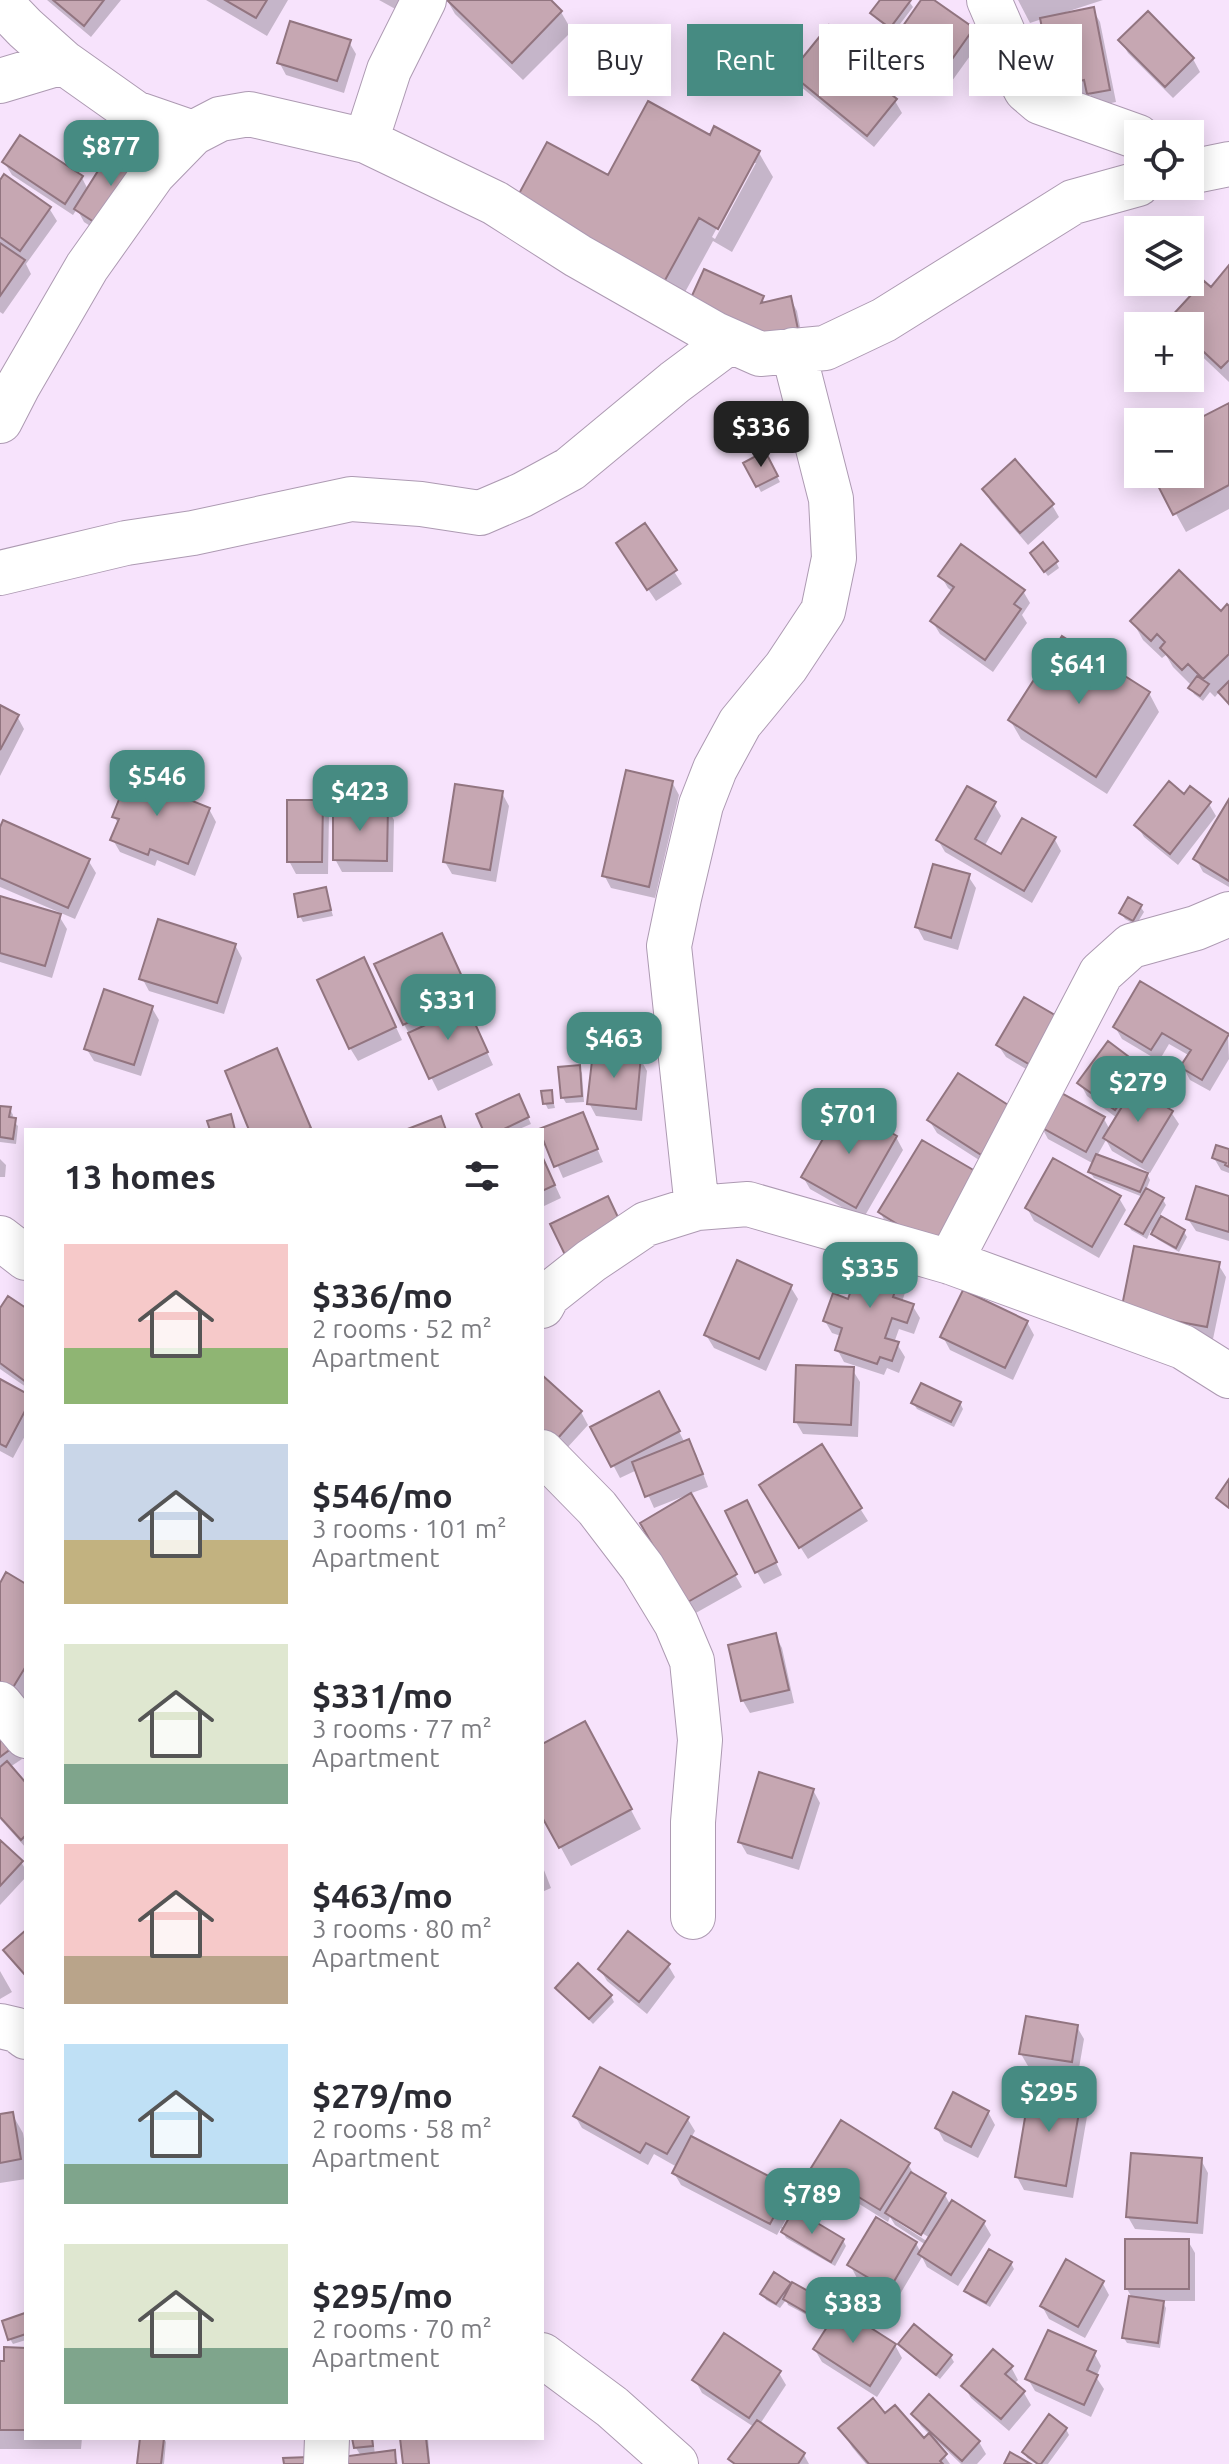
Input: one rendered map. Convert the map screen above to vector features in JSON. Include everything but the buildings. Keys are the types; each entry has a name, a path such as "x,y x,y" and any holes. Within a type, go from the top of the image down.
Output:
{"street":[{"path":"366,141 389,70 424,0"},
{"path":"989,0 1026,90 1040,102 1124,132"},
{"path":"0,2 63,62 135,113 193,133"},
{"path":"0,81 63,62"},
{"path":"0,421 87,267 153,174 193,133 220,119 249,114 366,141 495,203 578,256 730,341 760,354 825,348 884,320 1073,202 1124,188"},
{"path":"0,573 126,543 193,533 351,499 421,504 480,513 570,469 730,341"},
{"path":"697,1208 669,946 679,898 701,805 715,769 740,723 786,667 823,611 834,558 831,499 793,350"},
{"path":"950,1262 1101,973 1131,946 1196,928 1229,914"},
{"path":"544,1302 548,1295 591,1261 646,1224 697,1208 748,1204 950,1262 1183,1347 1229,1376"},
{"path":"0,1238 24,1256"},
{"path":"544,1454 597,1508 642,1567 676,1623 692,1661 700,1740 693,1822 693,1917"},
{"path":"0,1704 24,1734"},
{"path":"0,2026 17,2030 24,2035"},
{"path":"544,2356 612,2407 676,2464"},
{"path":"326,2464 327,2440"}]}
